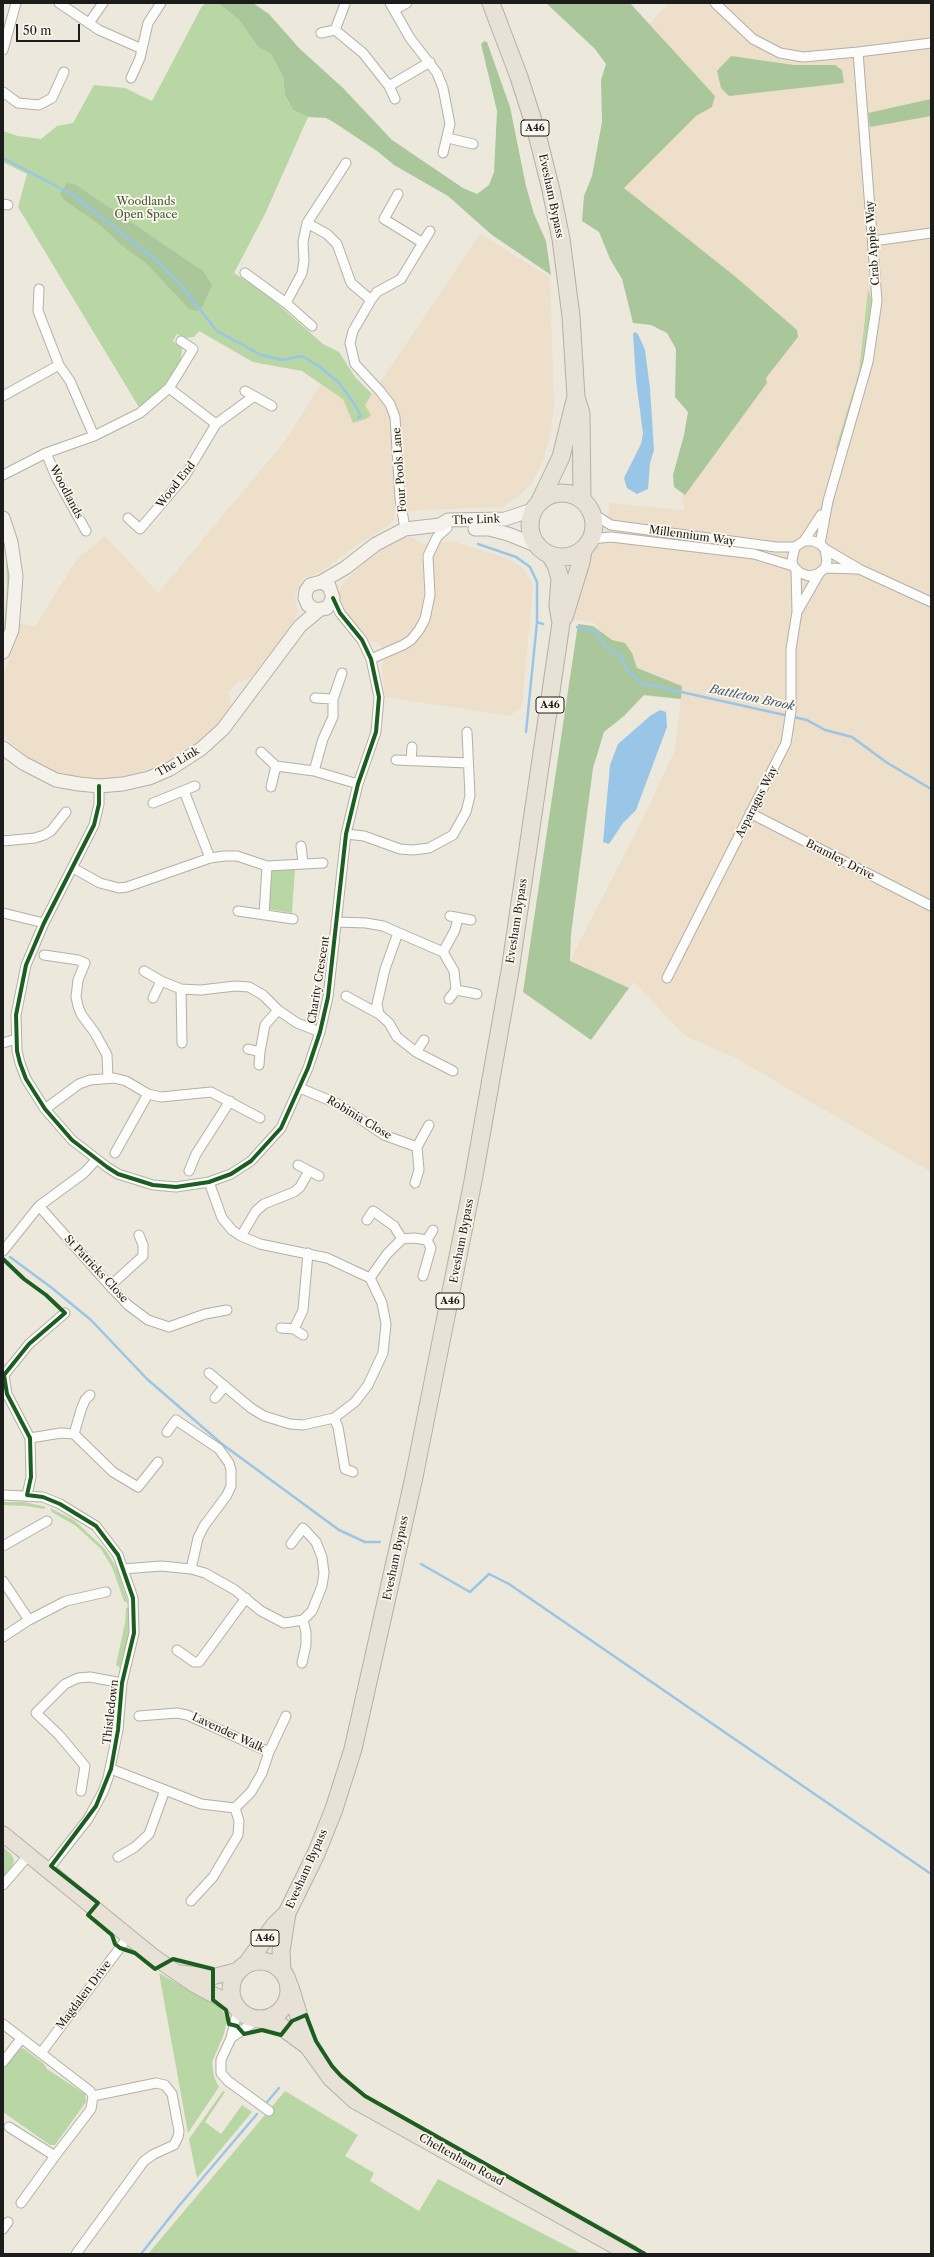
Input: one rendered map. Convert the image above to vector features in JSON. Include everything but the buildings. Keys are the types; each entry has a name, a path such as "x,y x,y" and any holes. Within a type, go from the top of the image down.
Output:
{"highway":[{"name":"Evesham Bypass","path":"491,3 520,77 551,190 562,245 570,309 576,397 581,413 587,506"},
{"name":"Evesham Bypass","path":"538,505 561,457 570,411 576,397"},
{"path":"558,493 567,493 587,506 594,531 587,545 565,557 544,551 533,540 530,525 538,505 558,493"},
{"name":"Evesham Bypass","path":"286,1977 281,1951 287,1914 324,1835 353,1748 414,1477 464,1234 502,1018 561,623 568,609 574,582 587,545"},
{"name":"Evesham Bypass","path":"544,551 556,565 560,578 558,606 561,623"},
{"name":"Evesham Bypass","path":"242,1967 274,1926 287,1914"},
{"path":"265,1961 286,1977 290,1994 281,2011 273,2017 260,2020 244,2015 232,2000 231,1985 242,1967 265,1961"},
{"name":"Cheltenham Road","path":"286,1977 308,2046 331,2078 355,2100 631,2254"},
{"name":"Cheltenham Road","path":"260,2020 278,2024 308,2046"}],"main road":[{"path":"3,1834 28,1856 163,1964 195,1985 237,2008"},
{"path":"178,1973 212,1977 242,1967"}],"street":[{"path":"3,50 7,24 16,3"},
{"path":"60,3 89,23 125,43 142,50"},
{"path":"89,23 103,3"},
{"path":"131,78 142,50 148,23 162,3"},
{"path":"407,3 392,6 410,38 430,62 443,88 449,113 448,138 443,153"},
{"path":"715,3 753,39 780,53 803,57 931,43"},
{"path":"335,30 345,4"},
{"path":"321,33 335,30"},
{"path":"335,30 363,53 389,86 395,99"},
{"name":"Crab Apple Way","path":"823,547 828,501 868,362 877,301 858,52"},
{"path":"389,86 430,62"},
{"path":"3,92 18,103 39,105 52,98 64,72"},
{"path":"448,138 473,144"},
{"path":"286,303 302,273 304,260 303,242 307,223 346,163"},
{"path":"398,194 384,219 423,243"},
{"path":"307,223 327,234 337,244 352,283 371,300"},
{"name":"Four Pools Lane","path":"405,529 400,498 395,417 390,404 355,364 351,356 350,342 353,331 371,300 377,292 401,279 430,230"},
{"path":"873,241 931,233"},
{"path":"245,274 286,303 312,326"},
{"path":"39,289 38,311 59,365 70,381 94,436"},
{"name":"Woodlands","path":"3,475 46,453 94,436 138,415 158,400 169,388 193,349 181,341"},
{"path":"3,396 59,365"},
{"path":"169,388 216,424"},
{"path":"245,391 253,397 272,406"},
{"name":"Wood End","path":"128,518 140,529 185,476 216,424 253,397"},
{"name":"Woodlands","path":"46,453 56,477 86,531"},
{"name":"Crab Apple Way","path":"804,541 815,527 828,501"},
{"name":"The Link","path":"444,526 448,520 505,519 538,505"},
{"name":"Millennium Way","path":"587,506 611,525 779,547 795,547"},
{"path":"3,518 11,542 16,576 12,630 3,652"},
{"path":"371,659 412,640 419,630 425,619 430,595 428,565 430,549 444,526"},
{"name":"The Link","path":"4,750 23,763 56,780 99,786 123,784 149,778 170,769 202,749 224,729 300,626 326,598 345,568 376,544 405,529 444,526 489,529 508,534 544,551"},
{"name":"Millennium Way","path":"587,545 611,537 754,554 794,568 809,576 823,570 858,569"},
{"path":"794,568 792,553 795,547 804,541"},
{"name":"Millennium Way","path":"804,541 813,541 858,569 931,602"},
{"path":"823,547 827,561 823,570"},
{"name":"Asparagus Way","path":"667,978 786,743 791,711 791,649 797,612 794,568"},
{"name":"Asparagus Way","path":"797,612 823,570"},
{"name":"The Link","path":"300,626 307,603 305,594 308,588 314,583 326,598"},
{"path":"307,603 312,609 326,598"},
{"name":"Charity Crescent","path":"99,786 99,804 94,825 44,923 26,965 16,1015 18,1057 26,1079 45,1109 72,1140 96,1160 118,1174 153,1185 176,1187 209,1182 231,1174 251,1161 270,1143 281,1128 300,1088 320,1032 329,990 346,834 358,784 376,732 378,719 378,689 371,659 362,640 340,612 326,598"},
{"path":"314,771 323,739 333,717 333,699 342,673"},
{"path":"315,698 333,699"},
{"path":"346,834 364,836 400,848 413,850 429,848 444,841 459,826 466,812 470,796 467,732"},
{"path":"411,760 412,747"},
{"path":"261,752 276,766 314,771 358,784"},
{"path":"396,760 468,763"},
{"path":"270,787 276,766"},
{"path":"153,803 195,786"},
{"path":"184,791 210,858"},
{"path":"3,841 35,838 44,835 51,831 66,812"},
{"name":"Bramley Drive","path":"750,814 931,906"},
{"path":"301,846 302,863"},
{"path":"73,868 100,883 119,888 127,887 210,858 237,856 267,866 323,863"},
{"path":"264,915 267,866"},
{"path":"238,912 293,919"},
{"path":"3,913 44,923"},
{"path":"443,952 455,930 454,917 471,920"},
{"path":"336,922 366,923 398,932 443,952 454,971 456,990 449,999"},
{"path":"379,1014 377,1004 385,969 398,932"},
{"path":"44,955 78,960 85,963 78,980 76,996 78,1006 81,1014 95,1033 107,1055 108,1078"},
{"path":"144,971 161,981 181,989 200,990 235,986 249,987 264,995 278,1010 297,1023 320,1032"},
{"path":"153,998 161,981"},
{"path":"181,989 182,1043"},
{"path":"456,990 477,994"},
{"path":"346,996 379,1014 389,1023 397,1037 416,1052 453,1071"},
{"path":"259,1065 265,1025 278,1010"},
{"path":"3,1043 16,1039"},
{"path":"416,1052 424,1040"},
{"path":"248,1049 260,1052"},
{"path":"45,1109 79,1084 90,1080 108,1078 126,1081 148,1094 172,1096 194,1092 211,1092 260,1118"},
{"name":"Robinia Close","path":"300,1088 338,1104 384,1135 417,1147"},
{"path":"115,1153 148,1094"},
{"path":"189,1171 196,1154 230,1101"},
{"path":"415,1183 419,1170 417,1147 429,1125"},
{"path":"3,1251 39,1206 84,1173 96,1160"},
{"path":"298,1165 319,1176"},
{"path":"241,1236 256,1211 264,1204 294,1192 300,1187 309,1171"},
{"path":"209,1182 222,1218 232,1230 241,1236 260,1244 327,1258 370,1278 378,1291 385,1315 386,1339 383,1353 363,1394 334,1418 304,1425 281,1422 264,1416 251,1408 209,1373"},
{"name":"St Patricks Close","path":"39,1206 110,1286 145,1317 163,1326 169,1327 205,1314 227,1310"},
{"path":"367,1220 373,1211 394,1226 402,1239"},
{"path":"427,1240 433,1230"},
{"path":"110,1286 142,1256 143,1245 139,1235"},
{"path":"370,1278 387,1254 402,1239 414,1238 427,1240"},
{"path":"423,1276 431,1248 427,1240"},
{"path":"294,1329 303,1310 308,1253"},
{"path":"27,1495 31,1478 30,1438 7,1394 4,1375 30,1344 65,1313"},
{"path":"281,1328 294,1329 303,1335"},
{"path":"215,1398 225,1386"},
{"path":"74,1434 85,1400 90,1396"},
{"path":"334,1418 338,1427 345,1469 353,1472"},
{"path":"167,1432 176,1420 219,1449 229,1463 231,1470 231,1486 227,1495 204,1526 198,1538 191,1569"},
{"path":"30,1438 61,1433 74,1434 113,1472 138,1487 158,1462"},
{"name":"Thistledown","path":"3,1495 43,1497 60,1504 96,1526 118,1555 133,1598 134,1616 130,1655 122,1682 118,1730 111,1769 96,1806 47,1871"},
{"path":"3,1546 47,1521"},
{"path":"124,1569 161,1566 205,1572 246,1598 261,1611 284,1622 303,1620 312,1610 322,1586 324,1573 322,1557 316,1542 304,1528 291,1544"},
{"path":"3,1582 28,1620"},
{"path":"3,1637 28,1620 66,1601 106,1592"},
{"path":"177,1650 194,1662 199,1662 246,1598"},
{"path":"302,1663 306,1645 306,1632 303,1620"},
{"path":"81,1791 86,1766 59,1735 36,1713 65,1684 78,1678 90,1677 122,1682"},
{"name":"Lavender Walk","path":"139,1716 171,1713 187,1714 269,1752"},
{"name":"Lavender Walk","path":"235,1808 251,1792 262,1773 269,1752 286,1716"},
{"path":"111,1769 201,1804 235,1808 240,1821 238,1834 213,1877 191,1901"},
{"path":"118,1857 134,1847 149,1834 165,1790"},
{"path":"3,1885 28,1856"},
{"name":"Magdalen Drive","path":"40,2052 128,1937"},
{"path":"237,2008 231,2038 221,2060 221,2073 228,2081 269,2111"},
{"path":"231,2038 260,2020"},
{"path":"3,2024 90,2091 93,2096 91,2109 21,2203"},
{"path":"3,2062 21,2039"},
{"path":"76,2254 144,2161 154,2154 174,2145 179,2131 172,2094 165,2086 156,2083 93,2096"},
{"path":"9,2127 33,2144 40,2146 55,2156"}],"shaded area":[{"path":"669,3 931,3 931,1172 734,1057 685,1036 634,982 629,988 570,961 644,816 675,750 681,699 643,696 628,686 595,623 571,619 579,580 593,550 601,544 609,512 609,503 684,510 682,495 795,331 778,313 624,188 715,96 649,24"},
{"path":"480,234 550,277 554,408 548,445 541,465 532,483 519,496 502,507 395,511 393,521 389,525 360,543 321,572 303,578 294,596 298,612 289,629 252,676 242,682 239,681 227,693 231,700 230,708 224,718 200,742 175,760 128,776 107,779 66,776 29,759 3,735 3,675 16,640 20,623 35,627 77,559 105,536 158,593 285,441 321,384 343,399 353,423 370,414 365,405"},
{"path":"410,536 422,544 452,541 507,558 523,568 533,585 522,707 510,716 385,697 382,666 385,656 379,643 371,641 337,604 337,594 343,584 363,563 385,547"}],"green space":[{"name":"Woodlands Open Space","path":"206,3 218,3 239,20 258,47 271,54 283,77 285,95 293,110 308,117 265,214 234,273 264,292 323,344 339,352 355,377 372,394 365,405 371,415 366,419 353,423 343,399 302,371 253,362 199,331 194,337 185,338 177,334 173,341 182,348 181,361 165,384 140,409 18,207 27,174 3,162 3,131 18,136 41,139 57,126 73,123 94,85 125,88 152,101 202,6"},
{"path":"218,3 253,3 269,14 299,48 343,88 392,140 463,188 477,194 489,185 494,172 497,111 481,44 484,41 487,42 510,107 526,186 534,214 546,241 551,275 492,235 448,196 394,165 377,151 335,123 326,118 308,117 293,110 285,95 283,77 271,54 258,47 239,20"},
{"path":"546,3 630,3 715,96 712,107 696,116 624,188 737,278 797,330 798,337 766,378 767,383 685,495 674,487 673,475 684,435 688,412 675,397 676,349 667,333 651,325 633,323 622,279 610,259 599,232 582,221 584,196 592,176 602,122 601,80 606,64 595,49"},
{"path":"731,56 794,65 835,65 842,70 844,83 729,96 721,88 717,71"},
{"path":"931,99 931,116 870,127 868,113"},
{"path":"67,183 76,185 203,271 212,285 202,308 197,311 189,309 147,264 119,243 100,225 64,200 60,193"},
{"path":"868,290 872,300 863,364 840,443 835,451 859,372"},
{"path":"6,559 9,559 9,617 3,641 7,588"},
{"path":"578,624 593,626 612,640 625,643 632,653 637,668 682,686 681,699 644,695 624,716 604,732 593,768 571,934 570,961 629,988 591,1040 523,992"},
{"path":"295,869 292,913 268,909 272,871"},
{"path":"3,1502 25,1502 46,1507 44,1509 3,1505"},
{"path":"50,1508 74,1520 105,1549 118,1570 128,1603 124,1601 112,1567 101,1549 76,1526 52,1512"},
{"path":"129,1607 129,1637 120,1668 116,1665 125,1623 126,1608"},
{"path":"114,1697 113,1720 110,1754 112,1698"},
{"path":"3,1847 11,1854 14,1860 12,1867 3,1877"},
{"path":"159,1973 221,2008 227,2020 224,2034 212,2062 214,2077 219,2087 188,2133"},
{"path":"23,2048 43,2063 47,2069 85,2094 86,2102 55,2145 50,2145 3,2112 3,2070 20,2049"},
{"path":"223,2091 225,2092 205,2122 221,2134 242,2105 252,2112 197,2178 189,2139"},
{"path":"285,2091 358,2135 345,2156 374,2173 370,2181 419,2211 438,2179 582,2254 148,2254"}],"water":[{"path":"635,332 638,334 645,350 650,388 654,450 650,463 648,489 637,494 627,488 624,478 641,444 643,434 636,380 633,334"},
{"path":"660,710 666,712 667,727 636,810 623,823 609,844 603,842 610,765 618,744 650,716"}],"waterway":[{"path":"3,158 73,195 156,260 178,282 217,331 261,355 282,360 302,356 320,367 339,383 361,416 358,418"},
{"name":"Battleton Brook","path":"478,544 516,557 530,567 537,582 537,622 543,624"},
{"path":"526,732 537,622"},
{"name":"Battleton Brook","path":"577,627 597,632 605,647 622,657 627,670 641,683 807,720 825,730 852,737 886,762 931,789"},
{"path":"10,1257 52,1288 91,1320 147,1379 222,1444 339,1530 365,1542 380,1542"},
{"path":"421,1564 470,1592 489,1574 509,1584 931,1874"},
{"path":"267,2102 279,2088"},
{"path":"141,2254 178,2207 257,2114"}],"cycle path":[{"path":"99,786 99,804 94,825 44,923 26,965 16,1015 17,1051 20,1063 26,1079 45,1109 72,1140 118,1174 153,1185 176,1187 209,1182 231,1174 251,1161 281,1128 308,1068 320,1032 328,997 346,834 358,784 376,732 379,697 371,659 362,640 340,613 333,598"},
{"path":"3,1259 24,1279 46,1295 65,1313 29,1344 4,1375 7,1394 30,1438 31,1477 27,1495 43,1497 60,1504 96,1526 118,1555 133,1598 134,1633 122,1683 118,1730 111,1769 96,1806 51,1866 98,1903 88,1915 112,1935 115,1944 120,1948 135,1953 155,1969 173,1959 213,1969 213,2000 226,2010 229,2024 237,2026 244,2034 262,2030 281,2035 292,2021 306,2015 316,2041 332,2066 341,2076 365,2096 645,2254"}]}
